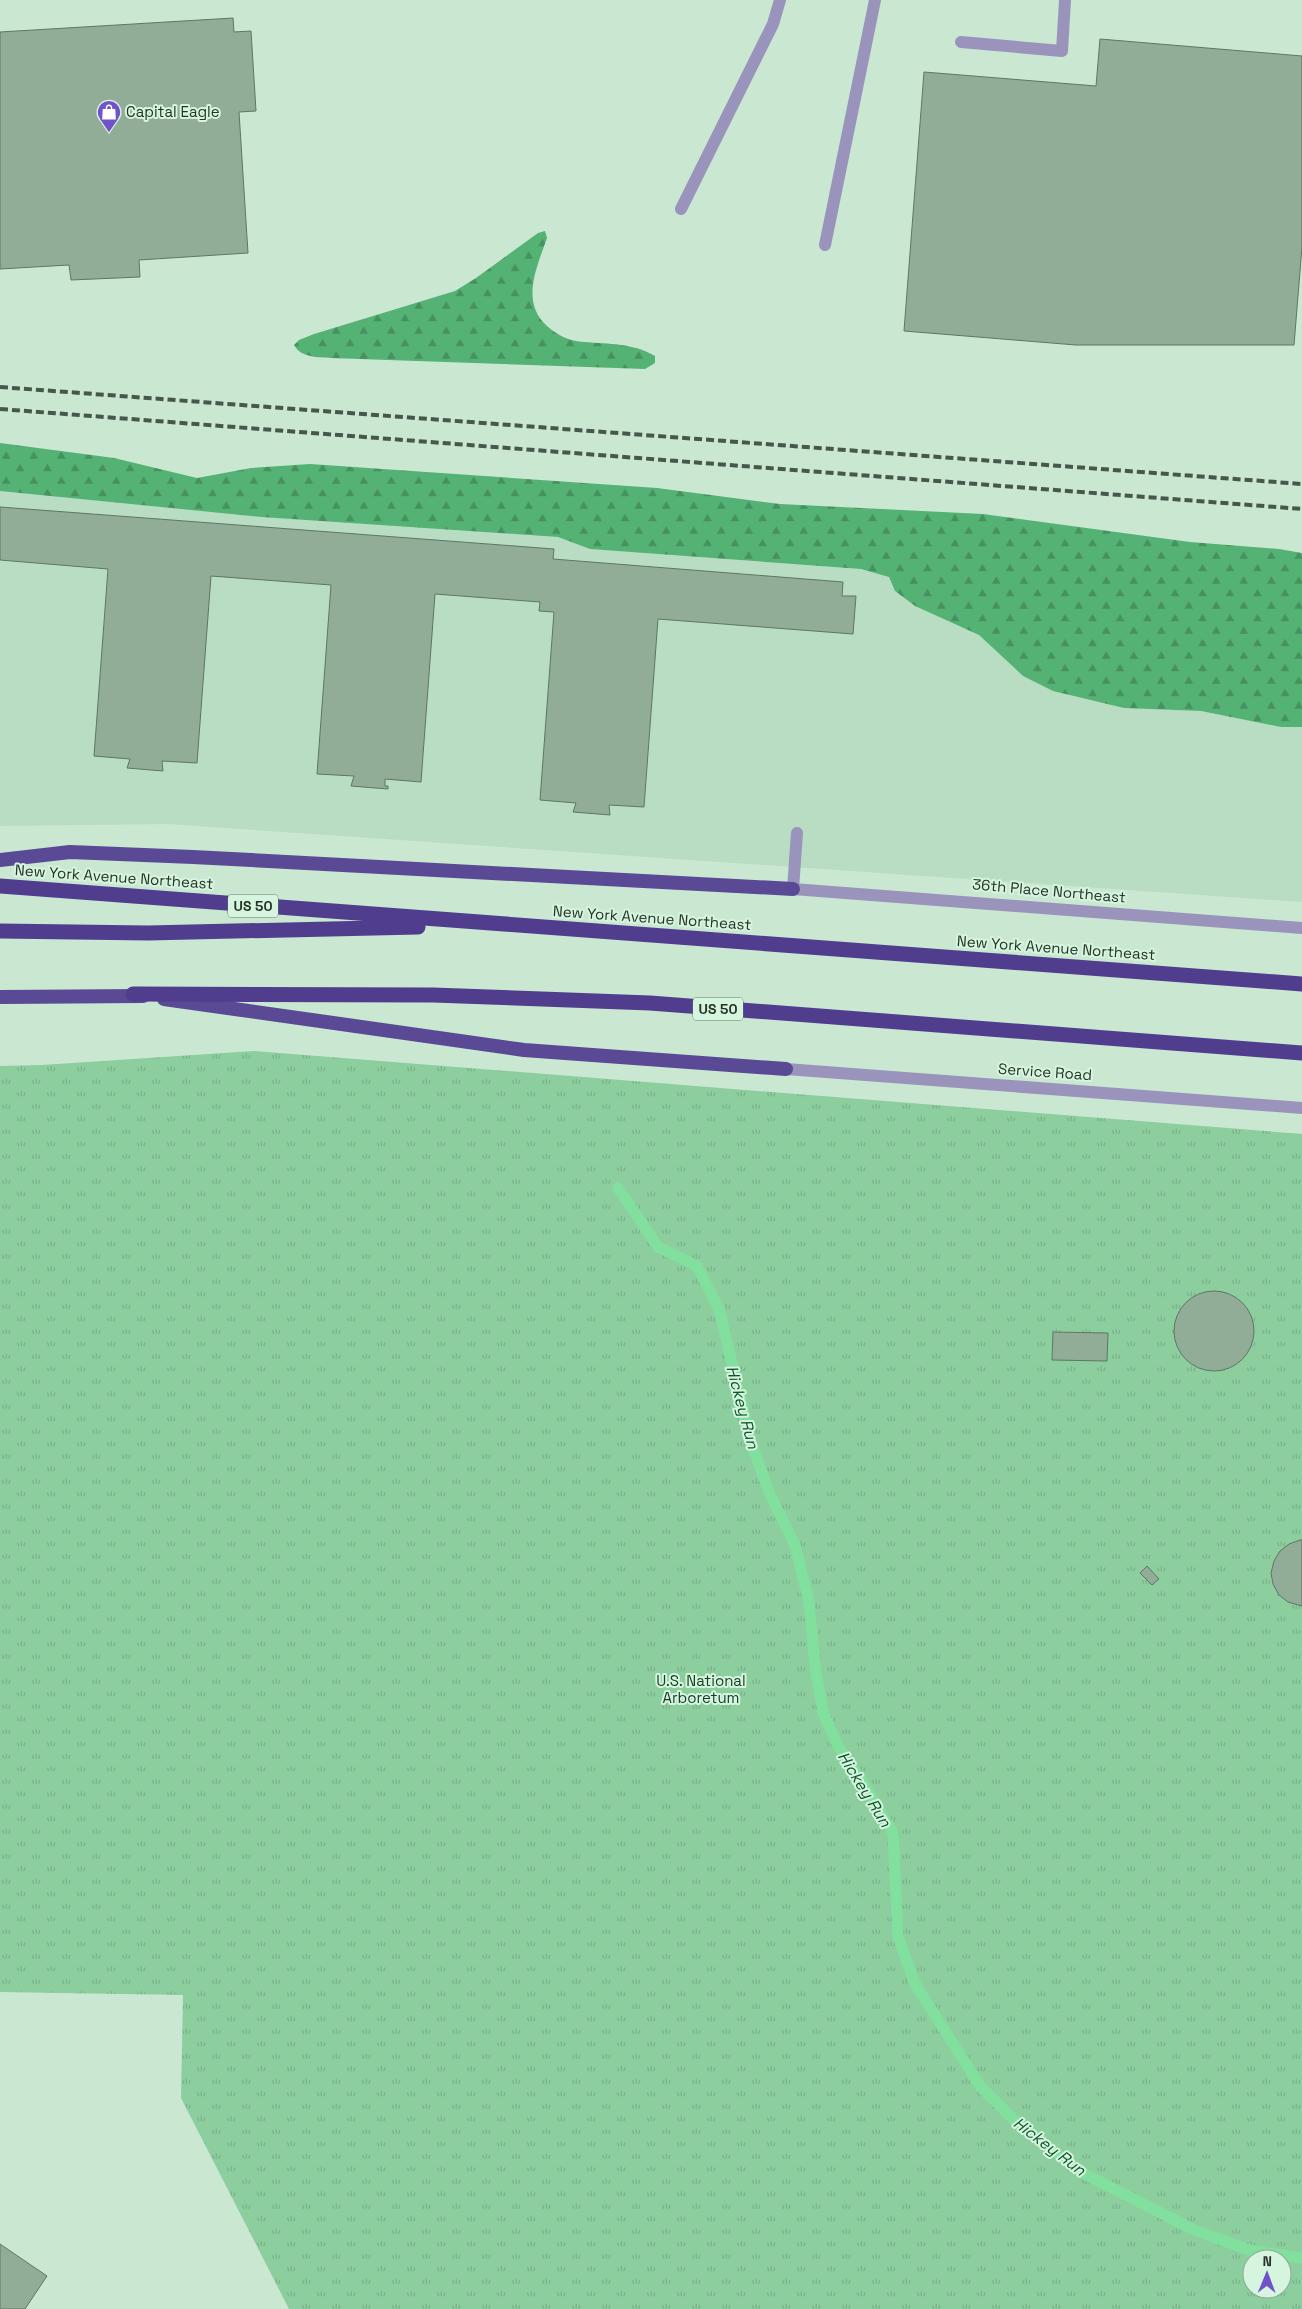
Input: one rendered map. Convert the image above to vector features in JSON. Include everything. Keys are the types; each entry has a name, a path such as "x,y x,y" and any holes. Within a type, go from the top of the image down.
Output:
{"highway":[{"path":"0,860 70,852 193,856 682,881 792,889"},
{"name":"New York Avenue Northeast","path":"0,886 1302,984"},
{"path":"0,931 158,932 507,925"},
{"path":"133,994 524,1050 786,1069"},
{"name":"US 50","path":"0,997 133,994 433,995 650,1004 1302,1052"}],"street":[{"path":"681,209 773,24 780,0"},
{"path":"825,245 875,0"},
{"path":"961,42 1062,51 1065,0"},
{"path":"792,889 798,833"},
{"name":"36th Place Northeast","path":"792,889 1302,928"},
{"name":"Service Road","path":"786,1069 1302,1108"}],"shaded area":[{"path":"0,491 558,537 590,549 861,569 889,577 895,591 915,606 979,635 1023,676 1124,708 1201,711 1281,727 1302,727 1302,902 168,824 0,826"}],"green space":[{"path":"545,231 547,238 535,272 532,295 539,317 555,333 569,339 621,345 638,349 655,356 655,363 645,369 331,358 305,355 294,345 299,340 314,334 455,291 538,233"},
{"path":"0,443 114,458 197,478 251,468 310,464 657,488 780,504 983,514 1190,542 1279,549 1302,553 1302,727 1281,727 1201,711 1124,708 1053,691 1023,676 979,635 915,606 895,591 889,577 861,569 590,549 558,537 262,517 0,491"},
{"name":"U.S. National Arboretum","path":"254,1051 1302,1134 1302,2309 289,2309 181,2098 183,1995 0,1992 0,1066"}],"building":[{"path":"233,18 234,32 251,31 256,111 239,112 248,253 139,260 140,277 71,280 69,265 0,269 0,32"},
{"path":"1100,39 1302,56 1302,247 1294,345 1076,345 904,331 924,72 1096,86"},
{"path":"0,507 554,549 553,559 843,582 842,596 856,596 853,634 658,619 644,807 609,805 610,815 573,812 576,803 540,800 554,612 539,611 540,602 435,594 421,782 385,779 385,786 388,786 388,789 351,786 354,776 317,774 331,585 211,576 197,763 162,761 163,771 127,768 130,759 94,756 108,569 0,560"},
{"path":"1206,1291 1222,1291 1243,1302 1254,1323 1254,1339 1243,1360 1222,1371 1206,1371 1192,1365 1180,1353 1174,1339 1174,1323 1180,1309 1192,1297"},
{"path":"1053,1332 1108,1333 1107,1361 1052,1360"},
{"path":"1302,1540 1302,1606 1288,1602 1279,1595 1273,1584 1271,1573 1274,1561 1280,1551 1289,1544"},
{"path":"1147,1566 1159,1579 1152,1585 1140,1573"},
{"path":"0,2244 47,2276 25,2309 0,2309"}],"waterway":[{"name":"Hickey Run","path":"618,1188 658,1247 697,1266 719,1309 751,1442 769,1492 795,1545 809,1602 815,1666 823,1712 838,1746 869,1792 893,1833 898,1936 914,1982 980,2086 1013,2119 1079,2171 1192,2229 1249,2250 1302,2258"}],"railway":[{"path":"0,387 1302,484"},
{"path":"0,409 1302,509"}],"place":[{"name":"Capital Eagle","path":"109,133"}]}
